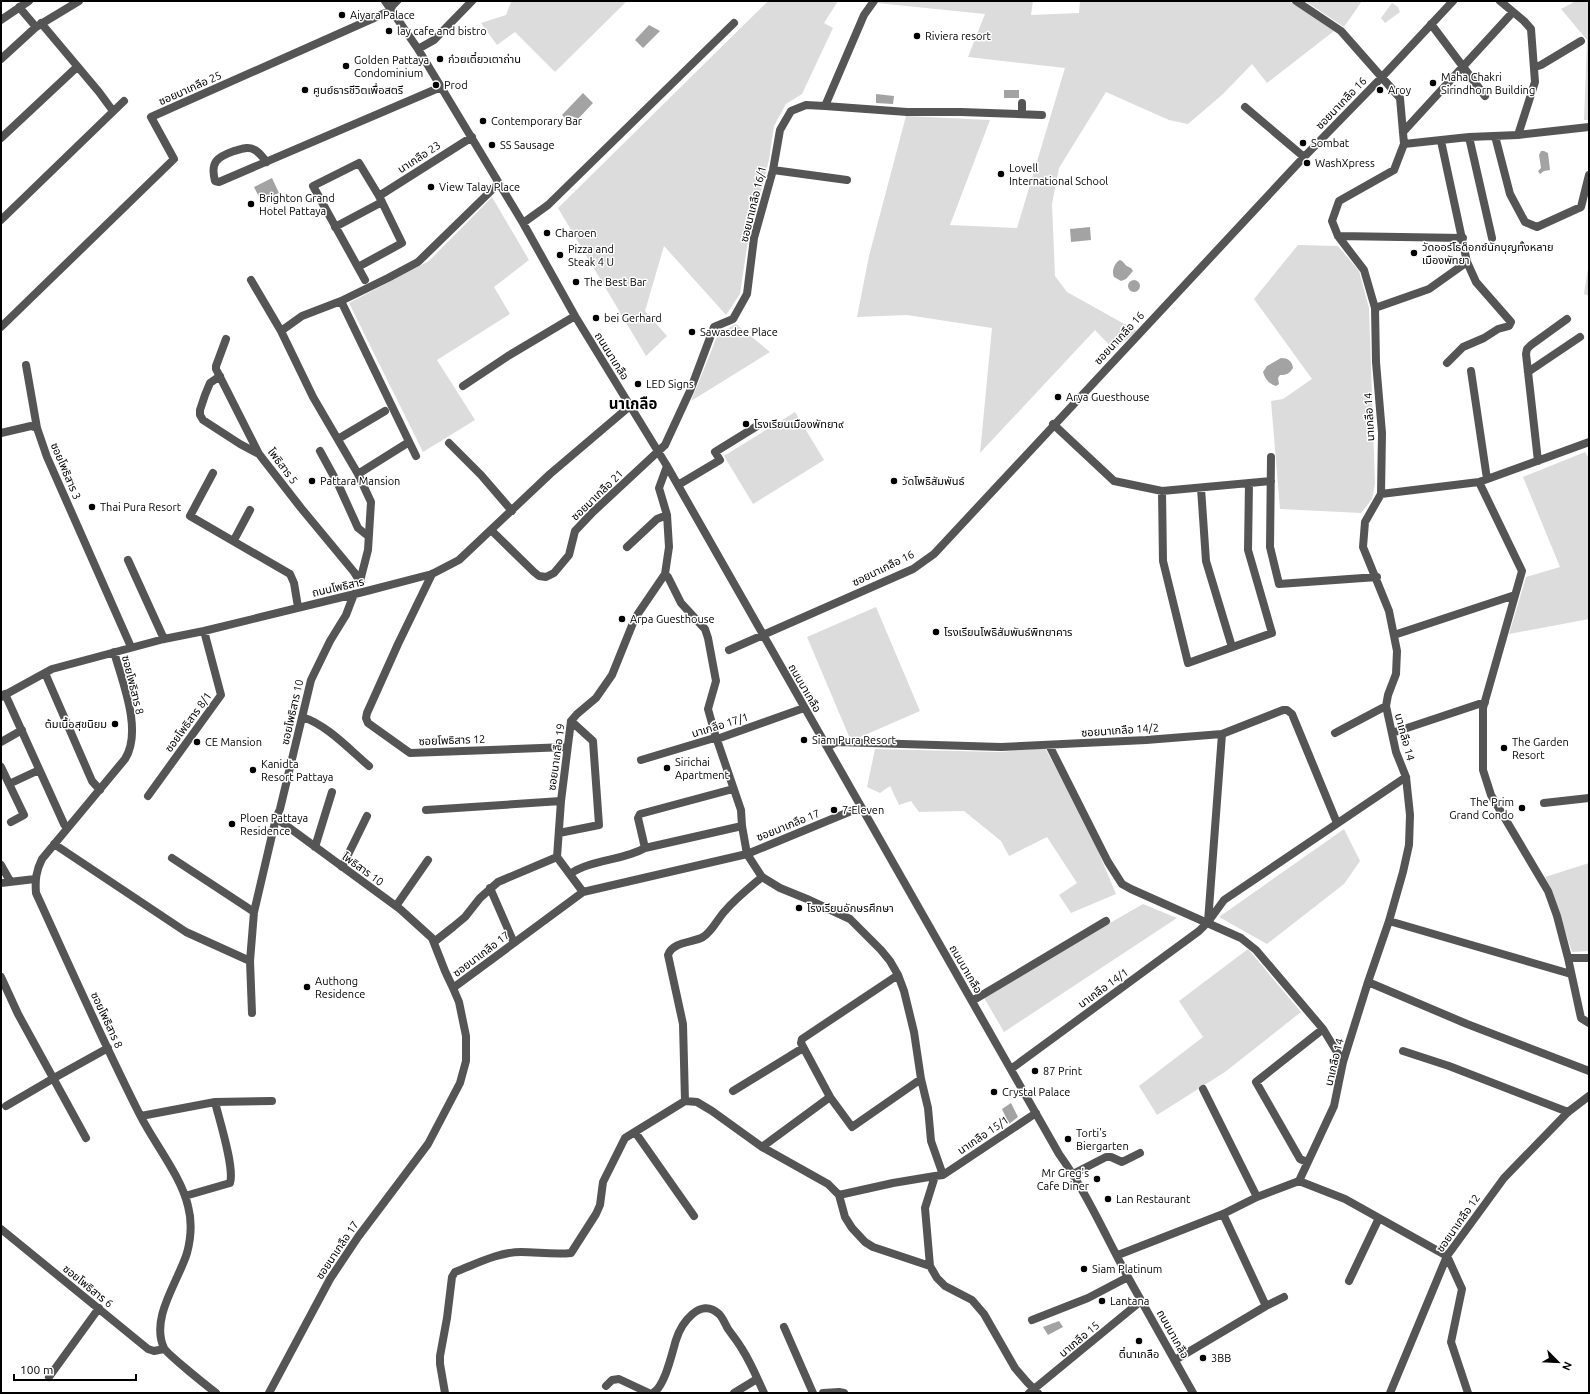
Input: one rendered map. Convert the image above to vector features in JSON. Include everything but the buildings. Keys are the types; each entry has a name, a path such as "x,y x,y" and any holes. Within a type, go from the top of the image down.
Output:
{"street":[{"path":"1,20 29,1"},
{"path":"1,59 39,25 79,1"},
{"name":"ถนนนาเกลือ","path":"385,1 418,49 472,137 498,184 523,223 574,316 667,466 1059,1154 1073,1174 1118,1255 1128,1277 1193,1393"},
{"path":"391,9 397,1"},
{"path":"418,49 434,40 472,1"},
{"path":"825,106 864,15 874,1"},
{"path":"1296,1 1341,31 1382,77"},
{"name":"ซอยนาเกลือ 16","path":"729,650 913,569 934,554 1053,424 1304,157 1382,77 1452,1"},
{"path":"1500,1 1530,25 1531,29 1535,82 1518,135"},
{"path":"19,7 39,25 78,67 113,111"},
{"name":"ซอยนาเกลือ 25","path":"1,327 174,159 151,117 391,9"},
{"path":"1403,132 1513,12"},
{"path":"523,223 548,206 734,23"},
{"path":"1431,24 1485,96"},
{"path":"1535,67 1541,65 1581,41"},
{"path":"1,138 78,67"},
{"name":"นาเกลือ 14","path":"1299,1181 1334,1106 1343,1062 1389,921 1409,845 1410,815 1406,777 1396,752 1386,706 1396,674 1394,635 1389,611 1364,547 1365,522 1381,494 1382,432 1376,362 1375,308 1364,270 1338,236 1332,221 1339,201 1394,170 1404,144 1400,98 1382,77"},
{"path":"267,162 260,153 249,148 223,155 217,159 215,164 213,173 215,181 219,182 267,162 441,87"},
{"path":"1,220 124,101"},
{"path":"1022,103 1022,114"},
{"name":"ซอยนาเกลือ 16/1","path":"658,452 665,445 690,391 714,327 733,319 747,294 754,238 773,170 780,130 791,111 806,105 907,112 1042,115"},
{"path":"1245,107 1304,157"},
{"path":"1404,144 1469,137 1518,135 1589,127"},
{"path":"1494,136 1510,194 1525,222 1537,227 1581,207 1589,174"},
{"name":"นาเกลือ 23","path":"335,228 472,137"},
{"path":"1469,137 1492,238"},
{"path":"1442,141 1467,262 1476,282 1511,324 1463,347 1447,363"},
{"path":"358,267 402,243 359,162 313,186 335,228 358,267 366,280"},
{"path":"773,170 847,180"},
{"path":"281,331 302,316 341,301 418,262 498,184"},
{"path":"1338,236 1463,238"},
{"path":"1375,308 1429,290 1467,262"},
{"path":"251,280 281,331 313,396 358,474 371,502 368,550 360,581"},
{"path":"341,301 416,456"},
{"path":"463,386 508,356 574,316"},
{"path":"1538,460 1526,354 1527,349 1567,319"},
{"path":"1528,372 1580,337"},
{"name":"โพธิสาร 5","path":"226,339 216,366 259,454 281,484 354,572 360,581 364,592"},
{"name":"ซอยโพธิสาร 3","path":"26,365 37,428 47,457 131,647"},
{"path":"1471,371 1483,480 1522,571 1482,708 1483,770 1491,795 1548,891 1557,916 1568,958 1581,1018 1589,1023"},
{"path":"220,376 210,383 200,410 200,415 203,420 240,444 259,454"},
{"name":"ถนนโพธิสาร","path":"3,695 52,669 131,647 204,631 432,574 459,560 550,474 630,406"},
{"path":"338,439 385,411"},
{"path":"1053,424 1114,481 1162,491 1271,481"},
{"path":"1,433 31,426 37,428"},
{"path":"678,485 720,460 715,452 757,426"},
{"path":"358,474 409,442"},
{"path":"1381,494 1483,480 1589,442"},
{"path":"449,443 481,475 512,511"},
{"path":"320,451 338,484 358,528 368,536"},
{"name":"ซอยนาเกลือ 21","path":"491,530 534,572 539,576 546,577 554,573 569,555 575,531 593,512 658,452"},
{"path":"1271,457 1270,547 1279,584 1377,577"},
{"name":"ซอยนาเกลือ 19","path":"557,857 567,747 571,721 596,698 612,675 635,618 665,574 669,547 667,514 659,488 667,466"},
{"path":"213,473 190,516 234,540 290,574 298,607"},
{"path":"1162,491 1163,561 1188,663 1272,633 1248,550 1249,483"},
{"path":"1201,488 1206,561 1232,647"},
{"path":"234,540 250,510"},
{"path":"626,547 657,519 667,514"},
{"path":"128,560 164,639"},
{"name":"ซอยโพธิสาร 12","path":"432,574 373,699 366,718 368,723 410,753 567,747"},
{"path":"665,574 681,603 705,629 708,638 716,681 708,709 740,810 747,854 762,878 780,888 807,899 850,920 881,950 898,974 904,991 914,1032 921,1079 928,1108 931,1141 939,1176 925,1208 930,1266 937,1278 945,1286 972,1300 984,1314 1015,1368 1034,1392"},
{"name":"ซอยโพธิสาร 10","path":"252,1012 250,961 254,912 276,818 280,809 311,680 330,641 346,615 354,594"},
{"path":"1394,635 1515,595"},
{"name":"ซอยโพธิสาร 8/1","path":"148,796 221,695 204,631"},
{"name":"ซอยโพธิสาร 8","path":"114,652 128,704 132,733 131,746 125,759 42,859 37,868 35,879 36,893 141,1116 185,1196 190,1213 190,1239 187,1253 175,1284 167,1299 161,1317 161,1336 164,1349"},
{"path":"45,673 92,781 100,790"},
{"path":"3,695 22,730 39,770 67,828"},
{"path":"1392,733 1484,702"},
{"path":"1335,733 1386,706"},
{"name":"นาเกลือ 17/1","path":"641,760 711,738 717,739 804,708"},
{"name":"ซอยนาเกลือ 14/2","path":"827,747 837,742 1001,747 1222,734 1283,710 1287,710 1290,712 1337,823"},
{"path":"302,716 322,726 370,766"},
{"path":"559,833 600,825 593,741 571,721"},
{"path":"1,742 22,730"},
{"path":"1208,922 1222,734"},
{"path":"1049,745 1108,862 1122,884 1241,938 1256,950 1323,1029 1343,1062"},
{"path":"1,767 24,815 11,822"},
{"path":"9,784 39,770"},
{"name":"นาเกลือ 14/1","path":"1011,1069 1199,931 1208,922 1224,900 1406,777"},
{"path":"645,848 638,818 640,814 733,789"},
{"path":"314,847 332,792"},
{"path":"1544,803 1589,798"},
{"path":"426,810 562,801"},
{"name":"ซอยนาเกลือ 17","path":"269,1393 330,1279 358,1237 428,1144 460,1082 466,1061 466,1036 459,1002 453,988 584,892 747,854 861,807"},
{"path":"342,867 367,816"},
{"name":"โพธิสาร 10","path":"276,818 396,906 429,934 434,942 453,988"},
{"path":"570,874 598,863 638,852 645,848 742,826"},
{"path":"54,844 186,932 250,961"},
{"path":"434,942 465,916 490,888 498,882 557,857 584,892"},
{"path":"172,858 254,912"},
{"path":"396,906 428,860"},
{"path":"1,865 10,881"},
{"path":"685,1101 684,1024 668,955 675,947 705,936 725,910 762,878"},
{"path":"1,883 35,879"},
{"path":"490,888 514,943"},
{"path":"972,1001 1106,921"},
{"path":"1389,921 1571,974"},
{"path":"1568,958 1589,958"},
{"path":"898,974 802,1039 801,1043 830,1097 852,1127 921,1079"},
{"path":"1,977 18,1014 86,1138"},
{"path":"1368,982 1468,1024 1589,1071"},
{"path":"1307,1162 1300,1159 1256,1082 1323,1029"},
{"path":"6,1106 108,1048"},
{"path":"733,1091 804,1048"},
{"path":"1403,1051 1449,1066 1568,1112"},
{"path":"1203,1089 1257,1197"},
{"name":"ซอยนาเกลือ 12","path":"1390,1393 1447,1256 1504,1178 1568,1112 1589,1096"},
{"path":"762,1147 830,1097"},
{"path":"141,1116 215,1102 272,1101"},
{"path":"445,1393 440,1356 447,1318 452,1277 455,1272 506,1253 571,1253 596,1214 600,1205 603,1182 624,1138 685,1101 697,1102 712,1110 762,1147 828,1184 839,1195 845,1217 852,1228 865,1242 873,1247 930,1266"},
{"path":"185,1196 230,1183 232,1178 227,1150 215,1102"},
{"name":"นาเกลือ 15/1","path":"939,1176 1036,1113"},
{"path":"635,1132 694,1216"},
{"path":"1073,1174 1106,1157 1111,1157 1122,1162 1140,1153"},
{"path":"839,1195 893,1183 939,1176"},
{"path":"1118,1255 1223,1214 1257,1197 1299,1181 1345,1199 1447,1256 1462,1289 1451,1342 1468,1393"},
{"path":"1223,1214 1266,1306"},
{"path":"1348,1281 1378,1218"},
{"name":"ซอยโพธิสาร 6","path":"1,1229 148,1349 154,1351 164,1349"},
{"path":"1032,1320 1088,1298 1128,1277"},
{"path":"1175,1360 1266,1306 1284,1297"},
{"name":"นาเกลือ 15","path":"1034,1392 1141,1300"},
{"path":"49,1377 99,1308"},
{"path":"654,1393 657,1391 666,1371 676,1339 683,1324 693,1313 701,1308 710,1308 722,1317 727,1328 741,1347 764,1393"},
{"path":"784,1327 813,1393"},
{"path":"164,1349 216,1393"},
{"path":"606,1386 612,1380 619,1379 650,1393"},
{"path":"734,1393 757,1379"},
{"path":"823,1393 844,1393"}],"shaded area":[{"path":"509,1 627,1 555,72 515,32 497,45 481,23 506,15 511,2"},
{"path":"768,1 838,1 824,23 833,28 802,94 786,104 774,126 769,160 748,240 740,294 726,315 664,246 645,311 667,336 646,356 558,208"},
{"path":"880,1 1033,1 1031,15 1079,13 1080,1 1289,1 1334,31 1267,83 1252,64 1223,94 1188,124 1169,120 1106,92 1059,168 1052,204 1055,276 1067,292 1137,331 1114,350 1095,330 980,453 992,328 907,315 857,317 869,256 906,116 990,120 950,225 1017,228 1065,68 968,57 985,14 877,3"},
{"path":"1305,1 1362,1 1344,27"},
{"path":"1576,1 1589,1 1589,120 1584,120 1587,40 1561,9"},
{"path":"1392,3 1398,7 1400,12 1385,23 1381,18"},
{"path":"649,25 660,31 643,48 635,40"},
{"path":"1004,90 1019,90 1019,98 1004,98"},
{"path":"583,93 593,103 577,120 572,116 568,121 562,115"},
{"path":"876,94 894,96 893,104 876,103"},
{"path":"1541,151 1548,153 1550,170 1544,171 1540,174 1538,171 1541,168 1539,155"},
{"path":"272,178 279,193 261,201 254,187"},
{"path":"492,197 529,260 494,287 510,314 437,360 475,420 423,452 349,303 429,261"},
{"path":"1090,227 1091,240 1071,242 1070,229"},
{"path":"1298,245 1338,246 1359,271 1369,308 1375,484 1372,499 1361,513 1280,509 1271,401 1283,399 1312,379 1254,299"},
{"path":"1120,260 1133,271 1126,279 1121,281 1113,275 1115,265"},
{"path":"1589,262 1589,296 1584,294"},
{"path":"1132,280 1136,280 1140,286 1136,292 1132,292 1128,288 1128,284"},
{"path":"736,324 770,352 691,401 718,334"},
{"path":"1281,358 1289,360 1292,363 1293,368 1288,374 1280,375 1278,378 1279,384 1276,386 1268,381 1263,372 1267,366"},
{"path":"795,412 824,460 753,504 724,456"},
{"path":"1585,452 1589,458 1589,619 1509,634 1526,577 1560,567 1523,477"},
{"path":"876,607 920,711 851,741 807,637"},
{"path":"1045,748 1088,827 1116,894 1071,913 1059,895 1077,883 1047,837 1009,856 1001,841 964,811 919,812 911,801 899,805 890,786 880,793 867,787 875,749 1000,752"},
{"path":"1344,829 1360,861 1344,884 1267,944 1219,917"},
{"path":"1589,863 1589,951 1572,952 1551,888 1545,877"},
{"path":"1143,904 1177,918 1004,1032 983,996"},
{"path":"1248,949 1301,1012 1225,1072 1157,1115 1139,1086 1203,1037 1179,1001"},
{"path":"1011,1103 1018,1117 1009,1124 1002,1109"},
{"path":"1059,1321 1063,1327 1048,1335 1043,1327"}],"place":[{"name":"Aiyara Palace","path":"342,15"},
{"name":"lay cafe and bistro","path":"389,31"},
{"name":"Riviera resort","path":"917,36"},
{"name":"ก๋วยเตี๋ยวเตาถ่าน","path":"440,59"},
{"name":"Golden Pattaya Condominium","path":"346,66"},
{"name":"Maha Chakri Sirindhorn Building","path":"1433,83"},
{"name":"Prod","path":"436,85"},
{"name":"ศูนย์ธารชีวิตเพื่อสตรี","path":"305,90"},
{"name":"Aroy","path":"1380,90"},
{"name":"Contemporary Bar","path":"483,121"},
{"name":"Sombat","path":"1303,143"},
{"name":"SS Sausage","path":"492,145"},
{"name":"WashXpress","path":"1307,163"},
{"name":"Lovell International School","path":"1001,174"},
{"name":"View Talay Place","path":"431,187"},
{"name":"Brighton Grand Hotel Pattaya","path":"251,204"},
{"name":"Charoen","path":"547,233"},
{"name":"วัดออร์โธด็อกซ์นักบุญทั้งหลาย เมืองพัทยา","path":"1414,253"},
{"name":"Pizza and Steak 4 U","path":"560,255"},
{"name":"The Best Bar","path":"576,282"},
{"name":"bei Gerhard","path":"596,318"},
{"name":"Sawasdee Place","path":"692,332"},
{"name":"LED Signs","path":"638,384"},
{"name":"Arya Guesthouse","path":"1058,397"},
{"name":"โรงเรียนเมืองพัทยา๙","path":"746,424"},
{"name":"Pattara Mansion","path":"312,481"},
{"name":"วัดโพธิสัมพันธ์","path":"894,481"},
{"name":"Thai Pura Resort","path":"92,507"},
{"name":"Arpa Guesthouse","path":"622,619"},
{"name":"โรงเรียนโพธิสัมพันธ์พิทยาคาร","path":"936,632"},
{"name":"ต้มเนื้อสุขนิยม","path":"115,724"},
{"name":"Siam Pura Resort","path":"804,740"},
{"name":"CE Mansion","path":"197,742"},
{"name":"The Garden Resort","path":"1504,748"},
{"name":"Sirichai Apartment","path":"667,768"},
{"name":"Kanidta Resort Pattaya","path":"253,770"},
{"name":"The Prim Grand Condo","path":"1522,808"},
{"name":"7-Eleven","path":"834,810"},
{"name":"Ploen Pattaya Residence","path":"232,824"},
{"name":"โรงเรียนอักษรศึกษา","path":"799,908"},
{"name":"Authong Residence","path":"307,987"},
{"name":"87 Print","path":"1035,1071"},
{"name":"Crystal Palace","path":"994,1092"},
{"name":"Torti's Biergarten","path":"1068,1139"},
{"name":"Mr Greg's Cafe Diner","path":"1097,1179"},
{"name":"Lan Restaurant","path":"1108,1199"},
{"name":"Siam Platinum","path":"1084,1269"},
{"name":"Lantana","path":"1102,1301"},
{"name":"ตี๋นาเกลือ","path":"1139,1341"},
{"name":"3BB","path":"1203,1358"}],"district":[{"name":"นาเกลือ","path":"633,404"}]}
